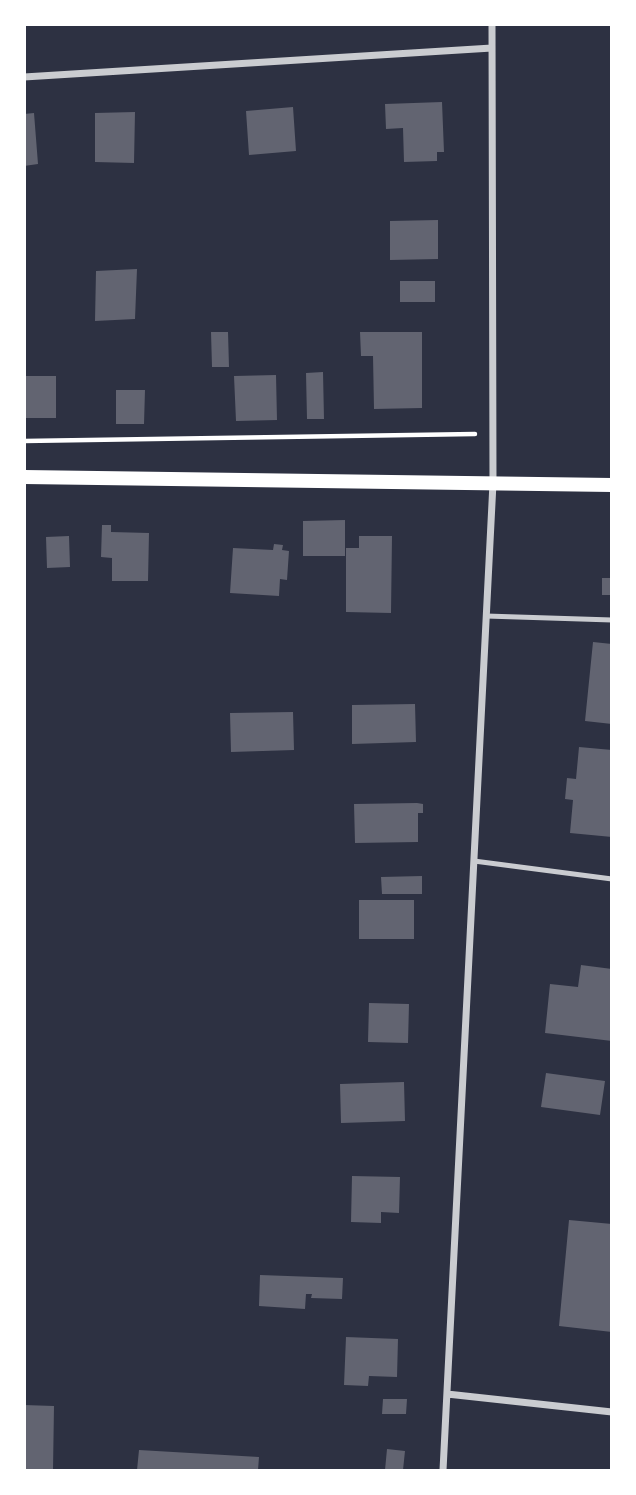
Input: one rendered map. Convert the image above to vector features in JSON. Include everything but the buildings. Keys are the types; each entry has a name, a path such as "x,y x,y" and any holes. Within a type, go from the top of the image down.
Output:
{"main road":[{"path":"24,477 611,485"}],"street":[{"path":"443,1471 493,482 492,24"},
{"path":"24,77 492,48"},
{"path":"447,1394 611,1412"}],"lane":[{"path":"486,616 611,621"},
{"path":"474,861 611,879"}],"path":[{"path":"24,441 493,434"}]}
